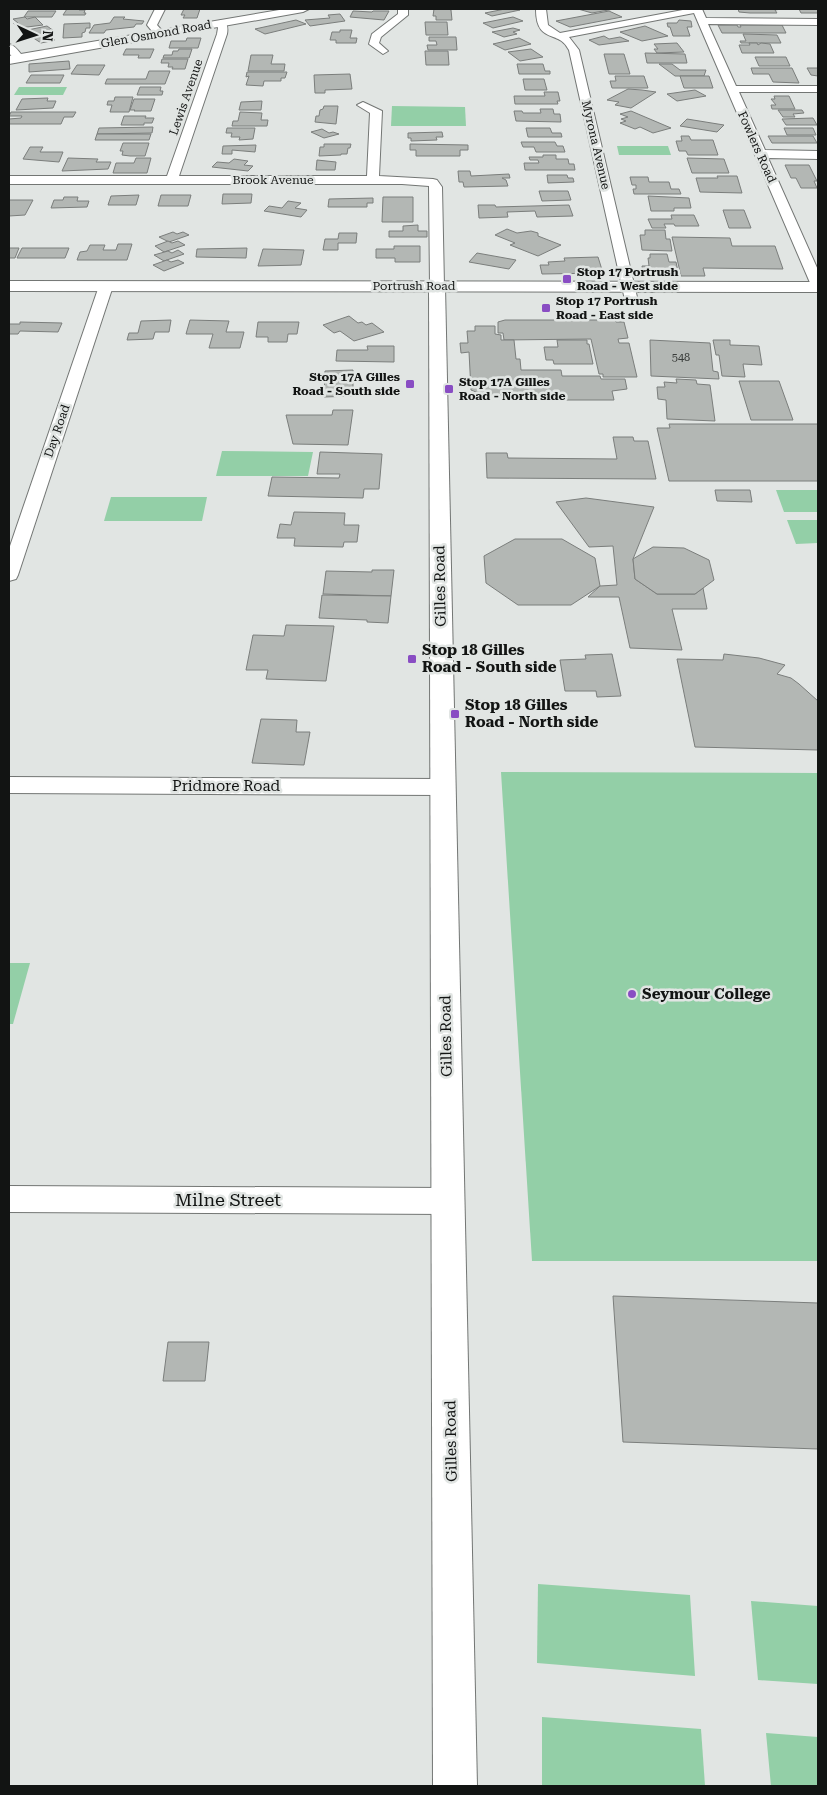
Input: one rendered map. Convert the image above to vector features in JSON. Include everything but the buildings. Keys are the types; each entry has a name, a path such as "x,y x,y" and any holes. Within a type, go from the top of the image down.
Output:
{"main road":[{"name":"Glen Osmond Road","path":"14,59 303,9"},
{"name":"Portrush Road","path":"9,286 104,291 629,292 818,297"},
{"name":"Portrush Road","path":"629,292 818,286"},
{"name":"Portrush Road","path":"9,296 104,291"},
{"name":"Gilles Road","path":"437,292 455,1786"}],"street":[{"path":"160,9 152,26 160,34"},
{"path":"384,51 374,44 373,40 403,15 403,9"},
{"name":"Myrona Avenue","path":"541,9 544,26 549,32 561,36 572,43 629,292"},
{"path":"561,36 699,13 818,22"},
{"name":"Fowlers Road","path":"699,13 818,286"},
{"name":"Lewis Avenue","path":"172,180 222,34 223,28 221,23"},
{"path":"9,47 14,59"},
{"path":"732,89 818,89"},
{"path":"363,105 376,111 373,180"},
{"path":"761,154 818,155"},
{"name":"Brook Avenue","path":"9,180 422,180 433,183 436,187 437,292"},
{"name":"Day Road","path":"9,575 104,291"},
{"name":"Pridmore Road","path":"9,785 443,787"},
{"name":"Milne Street","path":"9,1199 448,1201"}],"green space":[{"path":"19,87 67,87 63,95 14,95"},
{"path":"392,106 465,107 466,126 391,126"},
{"path":"617,146 668,146 671,155 619,155"},
{"path":"222,451 313,452 308,476 216,476"},
{"path":"776,490 818,490 818,512 784,512"},
{"path":"111,497 207,497 202,521 104,521"},
{"path":"787,520 818,520 818,543 796,544"},
{"path":"501,772 818,773 818,1261 532,1261"},
{"path":"9,963 30,963 13,1024 9,1024"},
{"path":"538,1584 690,1595 695,1676 537,1663"},
{"path":"751,1601 818,1606 818,1684 758,1680"},
{"path":"542,1717 701,1729 705,1786 542,1786"},
{"path":"766,1733 818,1737 818,1786 771,1786"}],"place":[{"name":"Stop 17 Portrush Road - West side","path":"567,279"},
{"name":"Stop 17 Portrush Road - East side","path":"546,308"},
{"name":"Stop 17A Gilles Road - South side","path":"410,384"},
{"name":"Stop 17A Gilles Road - North side","path":"449,389"},
{"name":"Stop 18 Gilles Road - South side","path":"412,659"},
{"name":"Stop 18 Gilles Road - North side","path":"455,714"},
{"name":"Seymour College","path":"632,994"}]}
